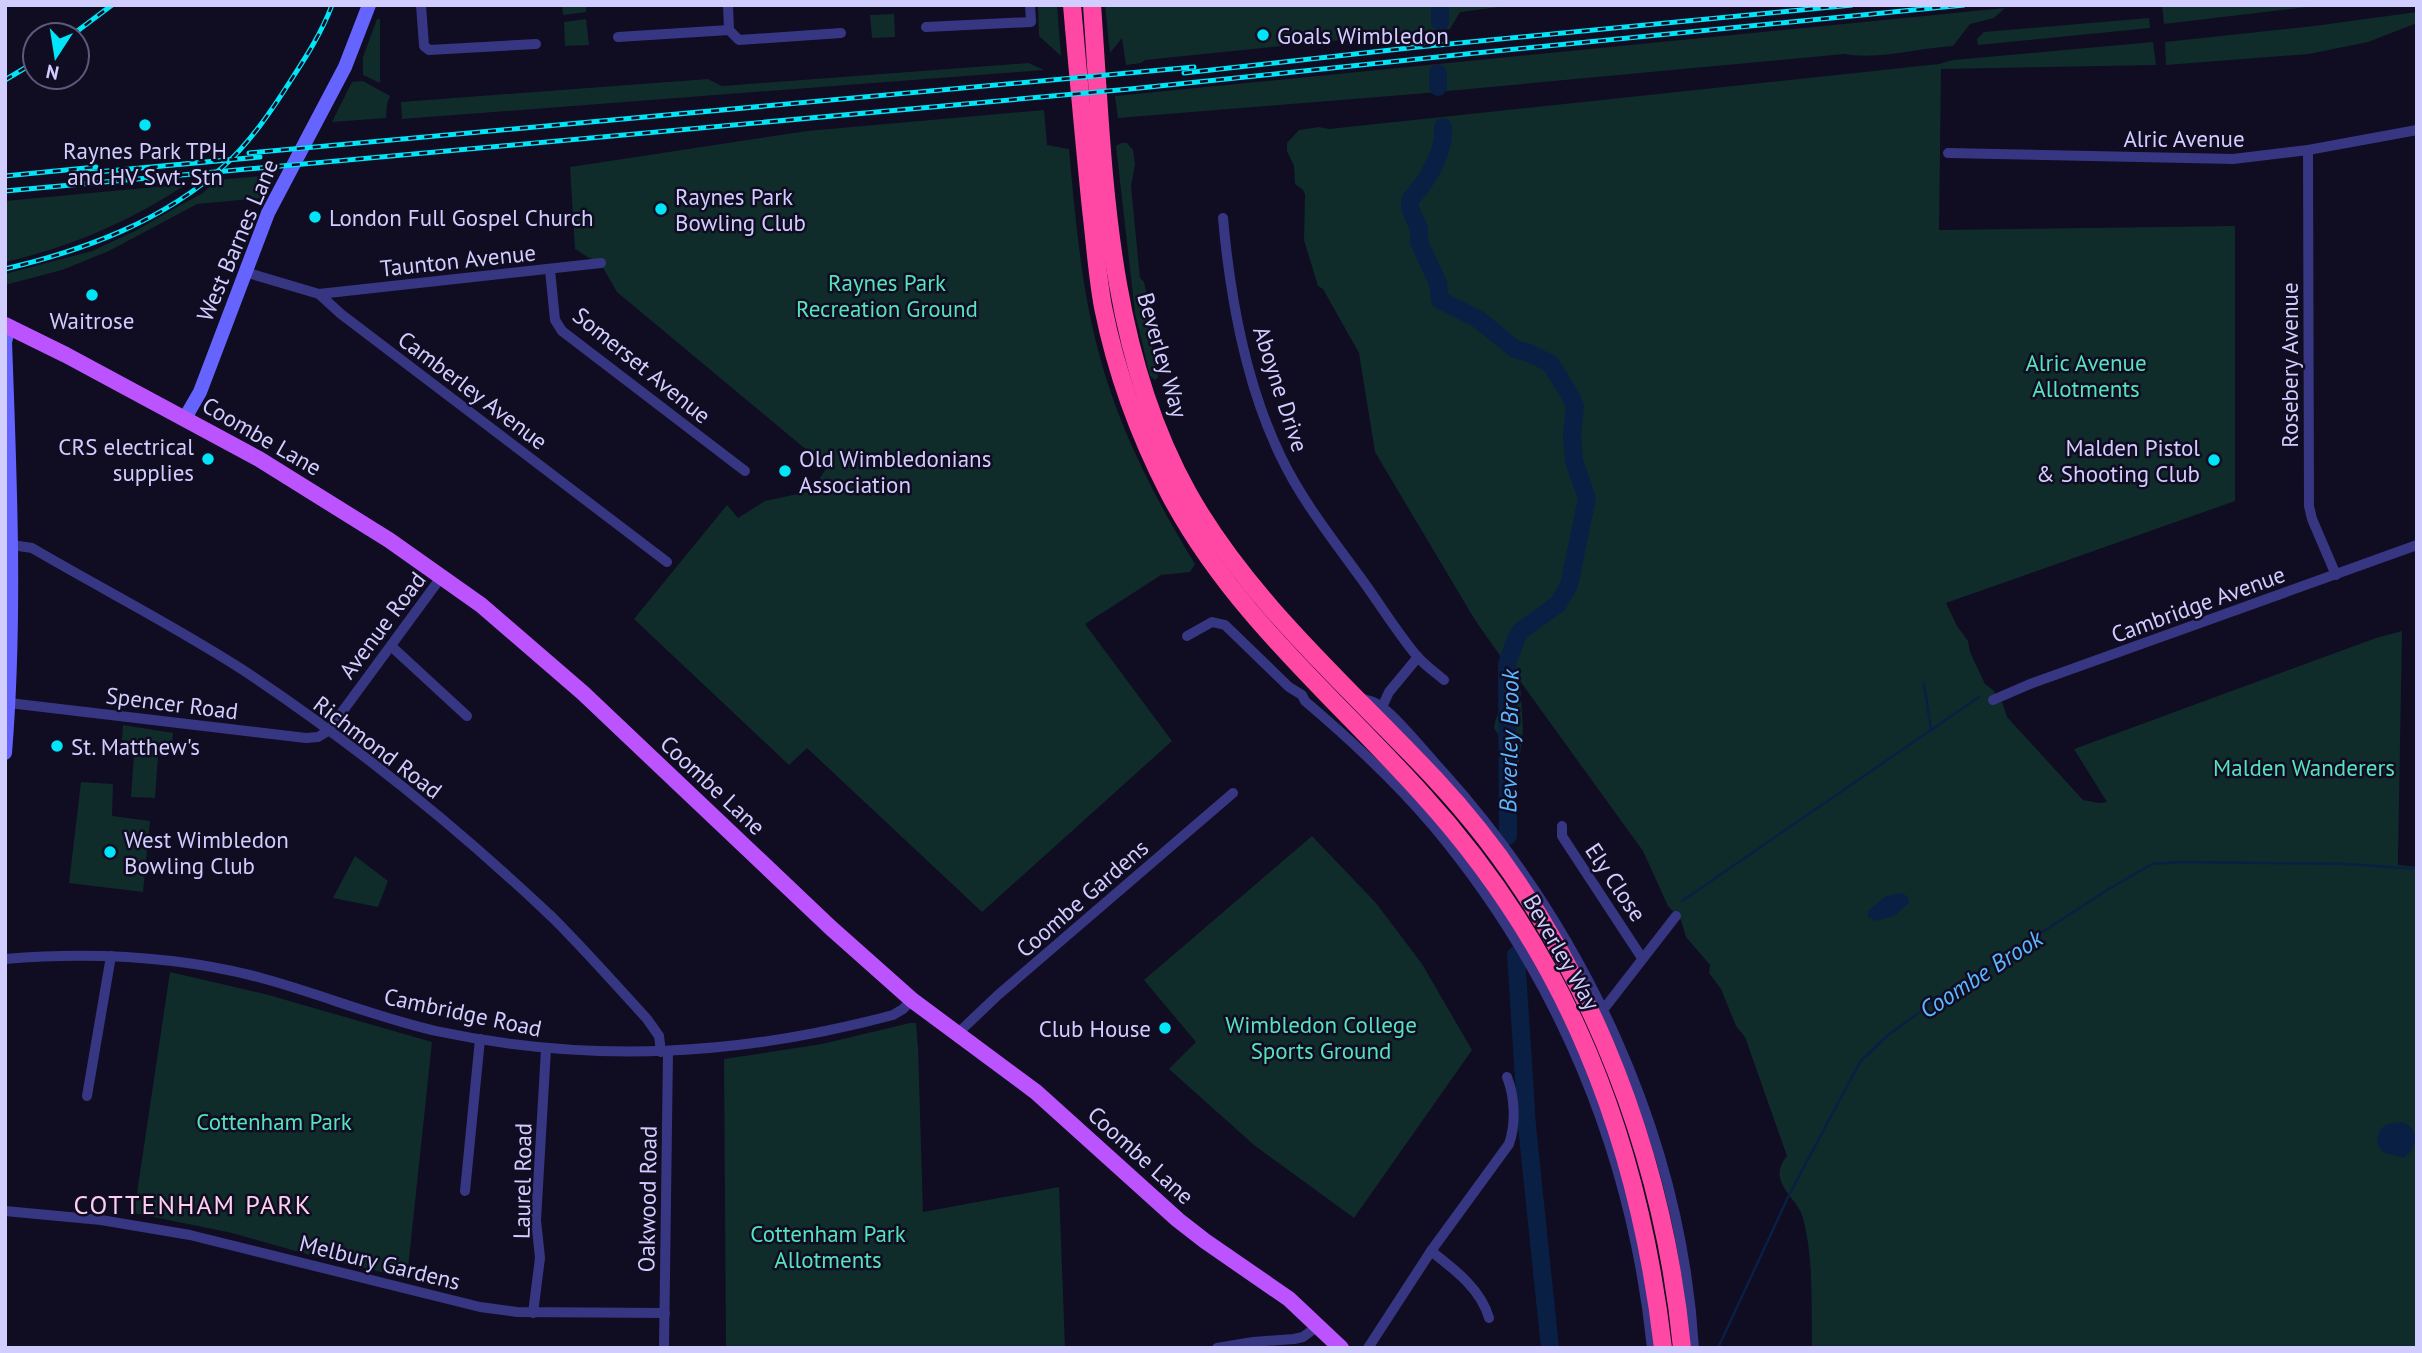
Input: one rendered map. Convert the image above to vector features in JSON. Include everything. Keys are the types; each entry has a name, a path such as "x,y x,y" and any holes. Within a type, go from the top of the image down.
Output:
{"highway":[{"name":"Beverley Way","path":"1072,5 1076,55 1121,300 1149,407 1173,463 1223,549 1254,587 1470,819 1541,920 1575,981 1632,1112 1649,1167 1673,1269 1682,1348"},
{"name":"Beverley Way","path":"1092,5 1096,54 1093,147 1102,303 1111,343 1142,436 1172,498 1231,590 1284,651 1421,792 1454,831 1521,923 1564,998 1596,1071 1630,1169 1653,1272 1663,1348"}],"main road":[{"name":"West Barnes Lane","path":"185,418 200,392 275,198 345,67 369,5"},
{"name":"Coombe Lane","path":"7,326 185,418 337,506 481,605 583,693 912,1000 1037,1092 1150,1195 1205,1241 1289,1299 1341,1348"},
{"path":"5,753 9,703 12,545 5,342 7,326"}],"street":[{"path":"421,5 424,46 429,50 537,44"},
{"path":"728,5 729,30 738,40 841,33"},
{"path":"926,27 1031,22 1030,5"},
{"path":"618,37 729,30"},
{"name":"Alric Avenue","path":"1948,153 2234,159 2308,150 2417,130"},
{"name":"Rosebery Avenue","path":"2308,150 2309,506 2336,575"},
{"name":"Aboyne Drive","path":"1223,218 1227,261 1242,338 1266,421 1280,455 1295,484 1323,526 1418,657 1444,680"},
{"name":"Taunton Avenue","path":"319,294 601,264"},
{"name":"Somerset Avenue","path":"550,270 555,320 562,331 745,471"},
{"name":"Camberley Avenue","path":"245,272 319,294 341,314 667,562"},
{"name":"Cambridge Avenue","path":"1993,700 2030,684 2417,544"},
{"name":"Richmond Road","path":"12,545 32,548 174,628 244,672 328,731 432,811 554,920 647,1019 659,1036 665,1052"},
{"name":"Avenue Road","path":"328,731 442,576"},
{"name":"Beverley Way","path":"1187,636 1212,622 1218,621 1226,625 1289,687 1302,695"},
{"path":"391,646 467,716"},
{"name":"Beverley Way","path":"1284,651 1300,679 1305,701 1382,771 1432,825 1506,924 1543,984 1573,1046 1607,1134 1634,1228 1651,1348"},
{"path":"1382,707 1389,692 1418,657"},
{"name":"Beverley Way","path":"1355,696 1382,707 1464,795 1524,874 1573,951 1603,1010 1650,1128 1679,1234 1694,1348"},
{"name":"Spencer Road","path":"9,703 306,738 318,737 328,731"},
{"name":"Coombe Gardens","path":"957,1034 998,995 1233,793"},
{"name":"Ely Close","path":"1562,826 1562,836 1642,958"},
{"path":"1603,1010 1676,915"},
{"name":"Cambridge Road","path":"5,959 54,955 111,956 178,962 283,984 376,1015 432,1030 546,1049 605,1053 665,1052 757,1044 893,1015 912,1000"},
{"path":"87,1096 111,956"},
{"path":"465,1191 480,1039"},
{"name":"Laurel Road","path":"533,1313 540,1258 536,1220 546,1049"},
{"name":"Oakwood Road","path":"664,1348 665,1052"},
{"path":"1368,1348 1431,1251 1509,1144 1514,1123 1511,1088 1507,1077"},
{"name":"Melbury Gardens","path":"5,1211 127,1224 190,1235 480,1307 533,1313 665,1312"},
{"path":"1431,1251 1482,1298 1489,1318"},
{"path":"1217,1348 1303,1337 1319,1325"}],"green space":[{"path":"562,5 586,5 586,12 563,15"},
{"path":"1038,5 1057,5 1061,56 1039,36"},
{"name":"Goals Wimbledon","path":"1105,5 1515,5 1460,12 1450,29 1145,60 1126,65 1122,38 1110,53"},
{"path":"2162,5 2324,5 2164,24"},
{"path":"2005,8 1994,18 1970,24 1953,46 1885,55 1844,54 1415,94 1118,118 1115,96"},
{"path":"2417,12 2417,23 2368,42 2309,54 2166,65 2165,42"},
{"path":"894,14 895,37 872,38 870,15"},
{"path":"2149,18 2150,28 1978,45 1977,39 1984,32"},
{"path":"377,19 380,19 380,83 363,75 363,57"},
{"path":"586,19 589,45 565,46 564,22"},
{"path":"2153,42 2156,65 1941,69 1939,230 2235,226 2235,501 1946,603 1968,641 1970,652 1985,684 2002,702 2007,717 2083,800 2099,803 2107,802 2074,749 2376,638 2402,631 2398,865 2417,867 2417,1348 1812,1348 1807,1234 1800,1210 1781,1182 1781,1165 1787,1156 1745,1037 1736,1026 1721,989 1709,973 1710,965 1686,937 1681,920 1668,906 1643,851 1520,681 1523,730 1510,837 1505,830 1504,743 1494,728 1502,699 1499,682 1503,665 1501,657 1475,620 1375,452 1359,353 1323,289 1318,286 1304,240 1305,194 1295,184 1294,166 1287,151 1287,143 1299,130 1319,127 1329,129 1939,64 1953,60"},
{"path":"1029,63 1044,70 402,119 401,102 708,79 722,86"},
{"path":"363,81 390,96 386,118 332,122 352,82"},
{"name":"Raynes Park Recreation Ground","path":"1044,110 1047,145 1069,149 1083,276 1106,379 1139,461 1195,564 1190,572 1161,575 1085,624 1172,741 982,912 807,748 789,765 634,619 727,505 738,518 765,501 812,491 827,467 617,292 599,261 575,249 570,167 807,131"},
{"path":"1127,143 1133,150 1135,165 1131,186 1140,278 1144,282 1149,305 1154,313 1150,331 1158,377 1155,380 1150,376 1135,313 1116,146"},
{"path":"274,175 262,198 197,204 109,251 62,270 5,285 5,274 92,251 135,231 203,193 216,180"},
{"path":"187,184 144,210 100,231 54,249 5,262 5,201"},
{"path":"123,725 173,733 172,745 159,744 155,798 131,797 135,742 122,740"},
{"name":"West Wimbledon Bowling Club","path":"81,782 113,784 112,816 150,821 143,892 69,883"},
{"name":"Wimbledon College Sports Ground","path":"1312,836 1376,903 1422,964 1472,1050 1354,1218 1254,1145 1169,1069 1196,1042 1144,980"},
{"path":"355,856 388,881 378,907 333,898"},
{"name":"Cottenham Park","path":"170,972 265,994 432,1042 407,1278 232,1233 134,1213"},
{"name":"Cottenham Park Allotments","path":"916,1023 918,1047 923,1212 1059,1187 1065,1348 726,1348 724,1059 822,1044"}],"water":[{"path":"1902,893 1908,897 1909,903 1894,916 1876,921 1868,917 1868,911 1886,896"},
{"path":"2401,1122 2412,1128 2415,1138 2412,1149 2403,1158 2385,1153 2378,1141 2383,1127"}],"waterway":[{"name":"Beverley Brook","path":"1440,5 1440,22"},
{"name":"Beverley Brook","path":"1438,73 1438,87"},
{"name":"Beverley Brook","path":"1443,127 1441,147 1434,166 1410,200 1410,208 1419,229 1419,242 1438,283 1440,300 1478,319 1515,349 1551,364 1575,406 1572,436 1574,461 1587,498 1569,585 1558,604 1517,636 1507,664 1508,836"},
{"path":"1924,684 1931,729"},
{"path":"1682,901 1979,697"},
{"name":"Coombe Brook","path":"1718,1348 1790,1193 1860,1062 1888,1035 1927,1007 2104,892 2152,864 2347,864 2417,869"},
{"name":"Beverley Brook","path":"1516,955 1527,1126 1550,1348"}],"railway":[{"path":"91,21 112,5"},
{"path":"5,269 94,243 150,218 201,185 235,156 269,114 313,44 332,5"},
{"path":"1184,73 1418,47 1852,5"},
{"path":"5,191 1130,89 1964,5"},
{"path":"249,153 1194,67"},
{"path":"5,80 21,70"},
{"path":"86,173 260,157"},
{"path":"5,176 96,167"}],"place":[{"name":"Goals Wimbledon","path":"1263,35"},
{"name":"Raynes Park TPH and HV Swt. Stn","path":"145,125"},
{"name":"Raynes Park Bowling Club","path":"661,209"},
{"name":"London Full Gospel Church","path":"315,217"},
{"name":"Waitrose","path":"92,295"},
{"name":"CRS electrical supplies","path":"208,459"},
{"name":"Malden Pistol & Shooting Club","path":"2214,460"},
{"name":"Old Wimbledonians Association","path":"785,471"},
{"name":"St. Matthew's","path":"57,746"},
{"name":"West Wimbledon Bowling Club","path":"110,852"},
{"name":"Club House","path":"1165,1028"}],"district":[{"name":"COTTENHAM PARK","path":"193,1204"}],"park label":[{"name":"Alric Avenue Allotments","path":"2086,375"},
{"name":"Malden Wanderers","path":"2304,767"}]}
